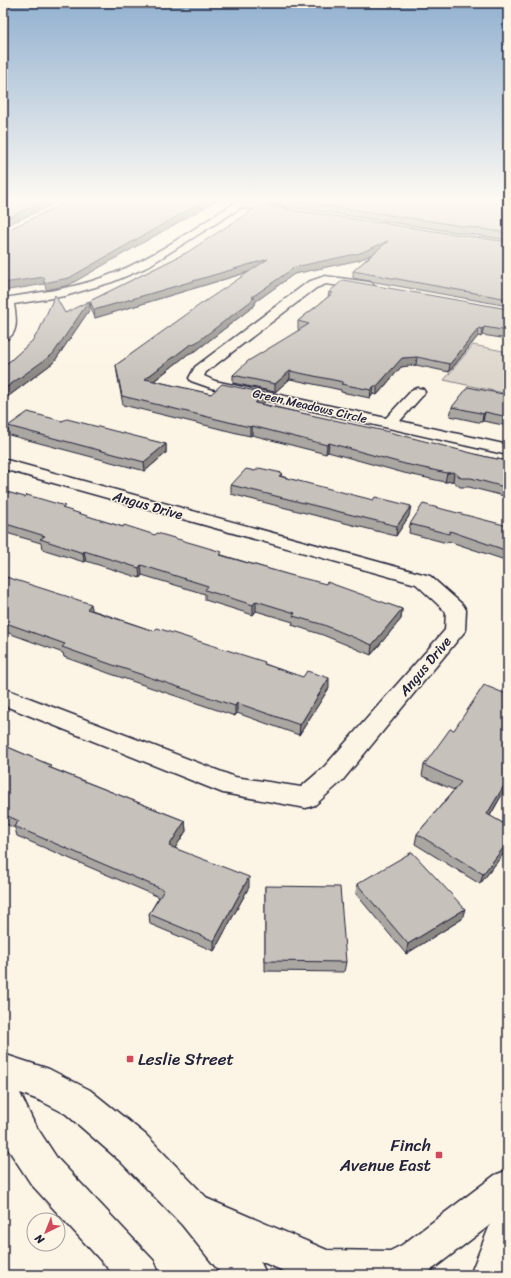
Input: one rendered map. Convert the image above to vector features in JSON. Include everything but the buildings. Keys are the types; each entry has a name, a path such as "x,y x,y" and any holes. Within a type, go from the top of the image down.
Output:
{"main road":[{"path":"3,1071 49,1086 78,1102 133,1148 195,1212 247,1275"},
{"path":"3,1096 21,1136 44,1171 140,1275"},
{"path":"195,1212 326,1270 393,1271 416,1259 508,1188"},
{"path":"490,1275 508,1228"}],"street":[{"path":"3,336 7,332 12,320 5,302 72,290 108,280 141,266 153,259"},
{"name":"Green Meadows Circle","path":"383,289 325,280 312,285 200,370 196,378 210,384 508,450"},
{"path":"389,424 418,392"},
{"name":"Angus Drive","path":"3,464 423,580 456,610 455,631 333,774 306,798 232,786 3,696"}],"shaded area":[{"path":"473,345 508,352 508,394 444,380"}],"place":[{"name":"Leslie Street","path":"130,1059"},
{"name":"Finch Avenue East","path":"439,1155"}]}
